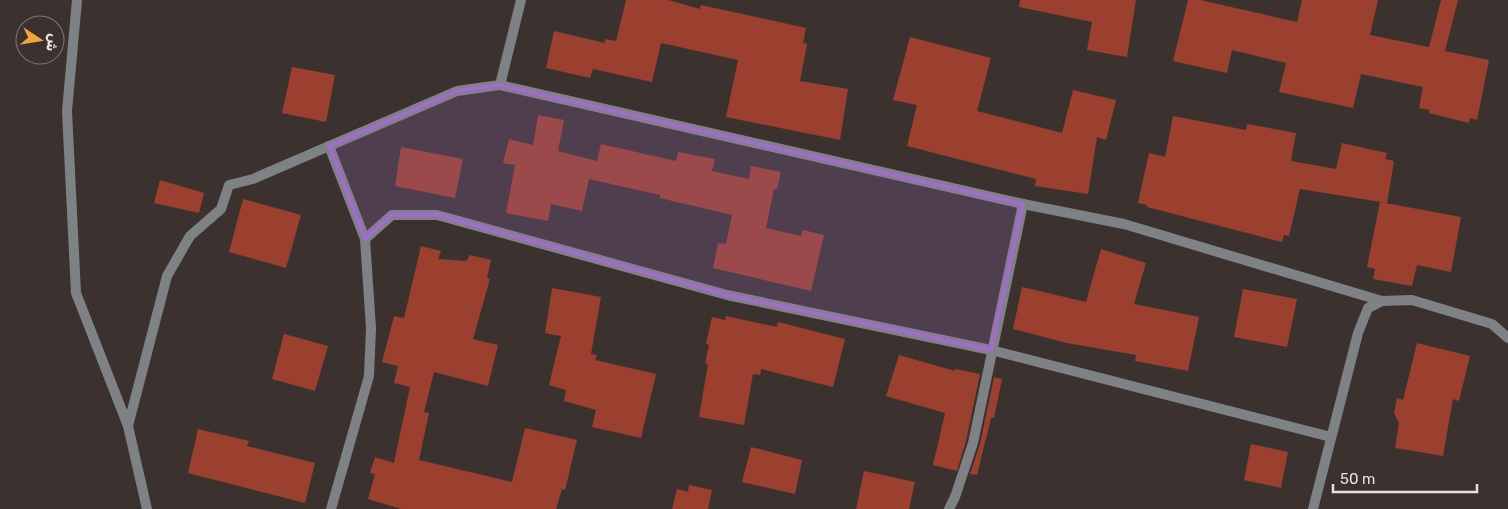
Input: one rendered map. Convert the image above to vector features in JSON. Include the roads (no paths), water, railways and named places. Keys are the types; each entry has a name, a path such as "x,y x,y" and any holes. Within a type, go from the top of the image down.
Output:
{"street":[{"path":"77,0 67,111 76,293 128,426 147,509"},
{"path":"500,86 521,0"},
{"path":"128,426 167,276 190,236 221,209 229,185 252,179 457,91 500,86 1023,204 1124,224 1382,301 1412,300 1492,324 1508,338"},
{"path":"329,146 365,239 371,328 369,376 330,509"},
{"path":"949,509 955,497 973,443 1023,204"},
{"path":"365,239 392,215 437,215 728,295 991,350 1332,437"},
{"path":"1313,509 1358,334 1368,308 1382,301"}]}
